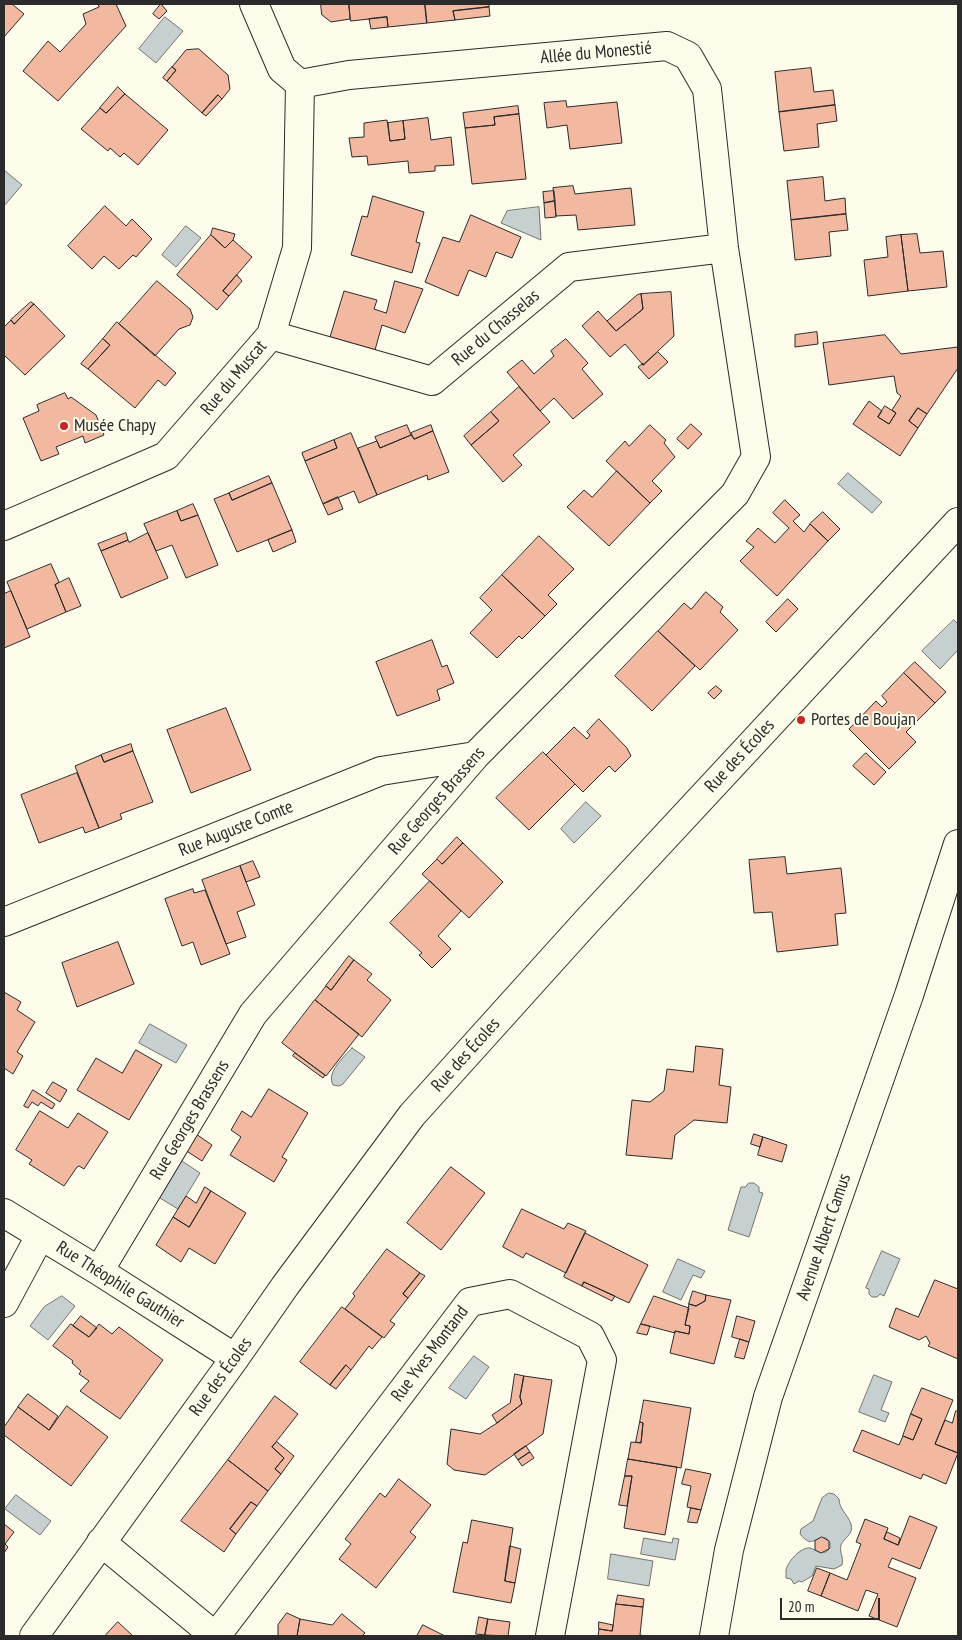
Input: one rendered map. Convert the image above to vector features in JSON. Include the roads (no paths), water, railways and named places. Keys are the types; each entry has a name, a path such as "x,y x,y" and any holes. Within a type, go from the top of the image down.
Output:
{"street":[{"path":"254,4 282,69 300,84"},
{"name":"Allée du Monestié","path":"300,84 349,75 667,46 688,56 707,89 724,248 739,347"},
{"name":"Rue du Muscat","path":"4,526 166,456 271,335 296,248 300,84"},
{"name":"Rue du Chasselas","path":"271,335 432,381 570,267 724,248"},
{"name":"Rue Georges Brassens","path":"99,1271 253,1014 475,756 735,494 756,457 739,347"},
{"name":"Rue des Écoles","path":"34,1636 285,1286 412,1114 600,906 958,522"},
{"name":"Rue Auguste Comte","path":"4,922 381,771 475,756"},
{"name":"Avenue Albert Camus","path":"714,1636 729,1550 768,1397 909,995 958,844"},
{"name":"Rue Théophile Gauthier","path":"4,1213 235,1358"},
{"path":"4,1303 40,1236"},
{"name":"Rue Yves Montand","path":"215,1636 470,1302 510,1294 590,1336 602,1360 550,1636"},
{"path":"101,1542 215,1636"}],"place":[{"name":"Musée Chapy","path":"64,426"},
{"name":"Portes de Boujan","path":"801,720"}]}
